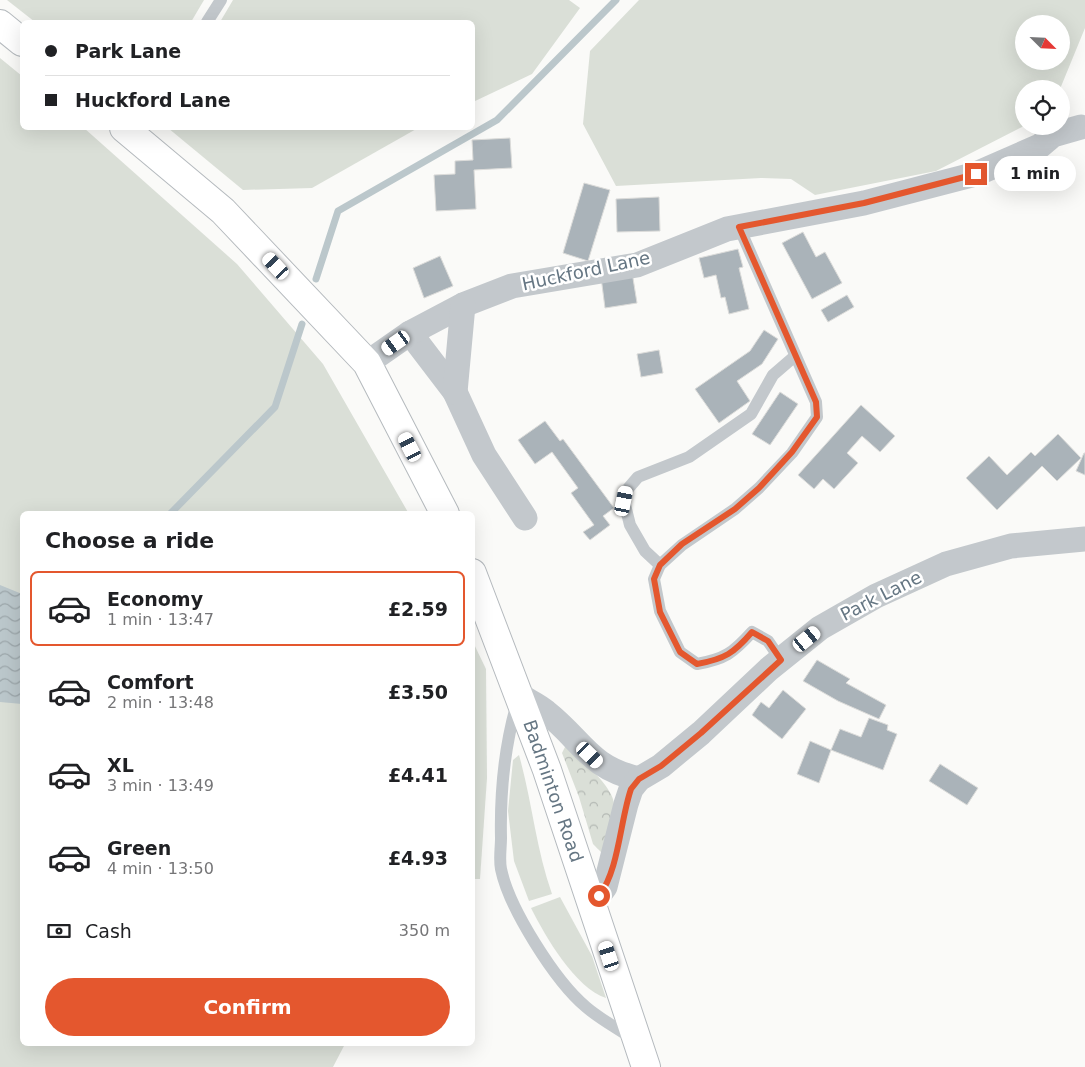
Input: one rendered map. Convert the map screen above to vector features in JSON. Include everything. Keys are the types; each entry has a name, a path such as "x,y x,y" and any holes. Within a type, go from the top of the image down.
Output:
{"main road":[{"path":"0,24 20,40"},
{"path":"134,131 224,211 367,363 442,511"},
{"name":"Badminton Road","path":"475,581 519,695 646,1067"}],"street":[{"name":"Huckford Lane","path":"367,363 410,332 463,305 512,286 637,264 727,229 864,203 976,174 1040,146 1053,135 1081,128"},
{"path":"455,392 463,305"},
{"path":"410,332 455,392 484,456 525,518"},
{"name":"Park Lane","path":"639,779 661,766 701,733 781,660 828,624 876,596 946,564 1012,546 1085,539"},
{"path":"519,695 546,712 600,765 639,779 631,789 626,804 605,887 592,905"}],"lane":[{"path":"208,20 221,0"},
{"path":"739,227 816,402 817,417 792,452 759,488 735,509 682,544 660,565 654,579 660,612 680,652 697,664 719,660 735,651 752,632 768,641 781,660"},
{"path":"660,565 645,551 630,525 624,501 626,491 638,477 689,457 751,414 773,375 795,356"},
{"path":"519,695 510,726 503,771 501,869 516,910 532,939 562,980 584,1006 637,1041"}],"green space":[{"path":"7,0 204,0 192,20 32,20"},
{"path":"233,0 569,0 580,8 532,74 475,101 475,20 221,20"},
{"path":"639,0 1085,0 1085,28 1070,65 1070,15 1015,15 1015,70 1068,70 1064,80 1015,80 1015,131 936,171 815,195 791,179 761,178 616,186 583,124 590,51"},
{"path":"0,58 20,74 20,130 86,130 237,264 323,364 407,511 20,511 20,1046 344,1046 333,1067 0,1067"},
{"path":"170,130 414,130 312,188 243,190"},
{"path":"475,646 486,669 487,778 480,879 475,879"},
{"path":"566,745 602,781 612,797 614,804 613,816 602,853 593,844 579,797 562,753"},
{"path":"519,755 542,860 552,894 529,901 514,861 508,811 513,760"},
{"path":"560,897 592,956 606,998 583,984 572,973 544,932 531,908"}],"water":[{"path":"0,585 20,593 20,704 0,702"}],"building":[{"path":"510,138 512,168 474,170 476,209 436,211 434,175 455,174 455,161 473,160 472,140"},
{"path":"584,183 610,190 588,261 563,253"},
{"path":"659,197 660,231 617,232 616,199"},
{"path":"803,232 816,257 825,252 842,283 812,299 782,243"},
{"path":"738,249 743,267 739,268 749,309 729,314 725,297 721,298 716,275 704,278 699,258"},
{"path":"440,256 453,286 424,298 413,268"},
{"path":"632,272 637,303 605,308 601,277"},
{"path":"847,295 854,307 828,322 821,310"},
{"path":"764,330 778,339 762,364 737,381 750,401 719,423 695,389 750,351"},
{"path":"659,350 663,373 641,377 637,354"},
{"path":"780,392 798,404 770,445 752,434"},
{"path":"861,405 895,436 880,452 862,436 847,453 858,463 834,489 823,479 814,489 798,475"},
{"path":"545,421 560,441 563,439 614,508 603,516 610,525 590,540 583,532 594,525 571,493 578,488 552,452 535,464 518,440"},
{"path":"1058,434 1081,458 1057,481 1042,466 997,510 966,478 989,456 1007,475 1031,452 1035,456"},
{"path":"1085,453 1085,475 1076,471"},
{"path":"817,660 850,679 846,683 886,705 879,719 838,701 803,681"},
{"path":"783,690 806,709 782,739 752,715 761,702 769,708"},
{"path":"869,718 888,725 887,730 897,734 883,770 831,750 840,729 861,737"},
{"path":"810,741 831,750 819,783 797,774"},
{"path":"940,764 978,788 967,805 929,781"}],"waterway":[{"path":"316,279 338,211 497,120 616,0"},
{"path":"173,511 275,407 302,324"}],"route":[{"path":"599,896 605,887 612,868 631,789 639,779 661,766 701,733 781,660 768,641 752,632 735,651 719,660 697,664 680,652 660,612 654,579 660,565 682,544 735,509 759,488 792,452 817,417 816,402 739,227 864,203 976,174"}]}
